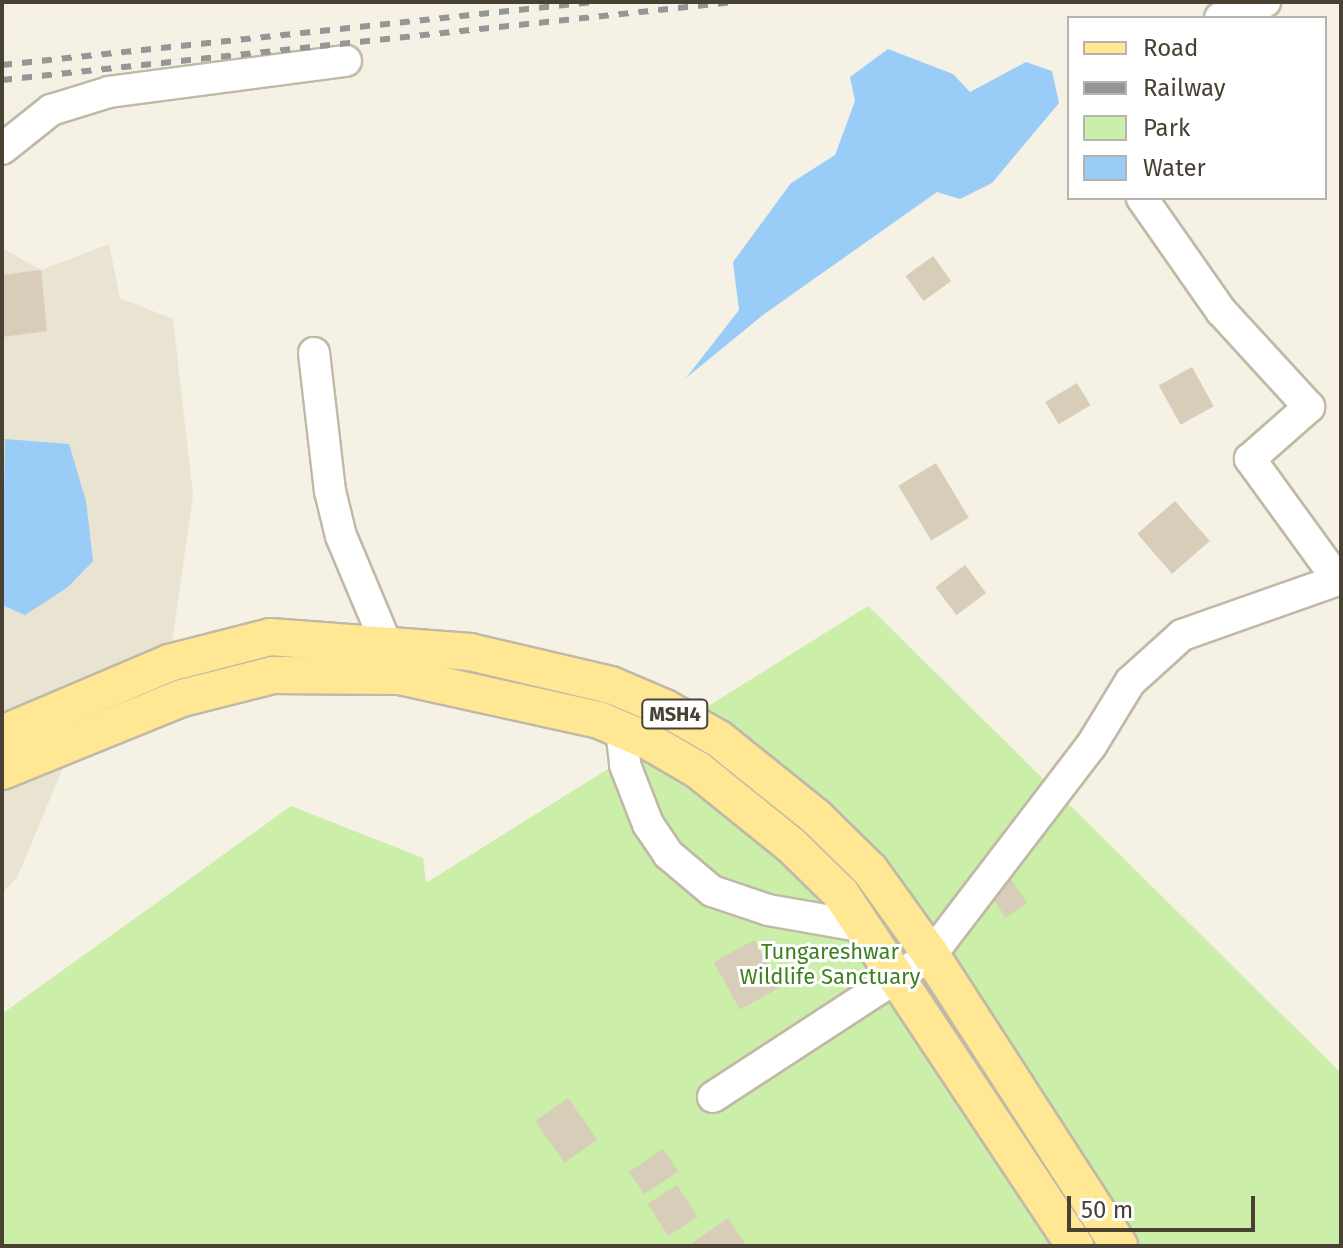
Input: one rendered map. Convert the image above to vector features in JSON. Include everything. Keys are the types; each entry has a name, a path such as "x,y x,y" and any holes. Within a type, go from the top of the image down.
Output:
{"main road":[{"name":"MSH4","path":"2,734 169,663 224,646 270,637 393,660 599,720 621,730 698,770 791,845 841,894 900,977 1075,1246"},
{"name":"MSH4","path":"2,771 232,683 273,675 470,652 611,685 692,723 816,817 870,870 931,955 1119,1246"}],"street":[{"path":"1226,16 1265,2"},
{"path":"2,149 51,110 109,92 346,61"},
{"path":"713,1097 931,955 1091,746 1130,682 1182,635 1338,580 1250,459 1309,407 1221,311 1143,200"},
{"path":"314,353 334,506 393,660"},
{"path":"621,730 625,765 648,824 668,854 712,891 768,910 865,927"}],"shaded area":[{"path":"109,244 120,298 173,319 193,495 169,663 75,739 17,878 2,893 2,248 41,270"}],"green space":[{"name":"Tungareshwar Wildlife Sanctuary","path":"868,606 1341,1073 1341,1246 2,1246 2,1014 291,806 423,858 426,883"}],"water":[{"path":"888,49 953,74 970,92 1026,62 1052,71 1059,103 992,183 960,199 937,192 763,315 686,378 739,310 733,262 791,183 835,155 855,101 850,77"},
{"path":"5,439 69,444 86,501 93,561 68,587 25,615 2,605"}],"building":[{"path":"933,256 951,281 924,301 905,276"},
{"path":"41,270 47,331 2,337 2,275"},
{"path":"1192,367 1214,406 1181,425 1159,385"},
{"path":"1077,383 1090,405 1059,424 1045,402"},
{"path":"936,463 969,518 931,541 898,486"},
{"path":"1175,501 1210,541 1172,574 1137,534"},
{"path":"965,565 986,593 957,615 935,587"},
{"path":"1011,879 1027,903 1006,918 989,894"},
{"path":"754,940 780,987 740,1010 714,962"},
{"path":"568,1098 597,1140 564,1163 535,1121"},
{"path":"663,1149 678,1171 644,1194 629,1172"},
{"path":"677,1185 698,1217 668,1236 648,1204"},
{"path":"728,1218 747,1246 694,1246 692,1243"}],"railway":[{"path":"2,65 593,2"},
{"path":"2,80 734,2"}]}
